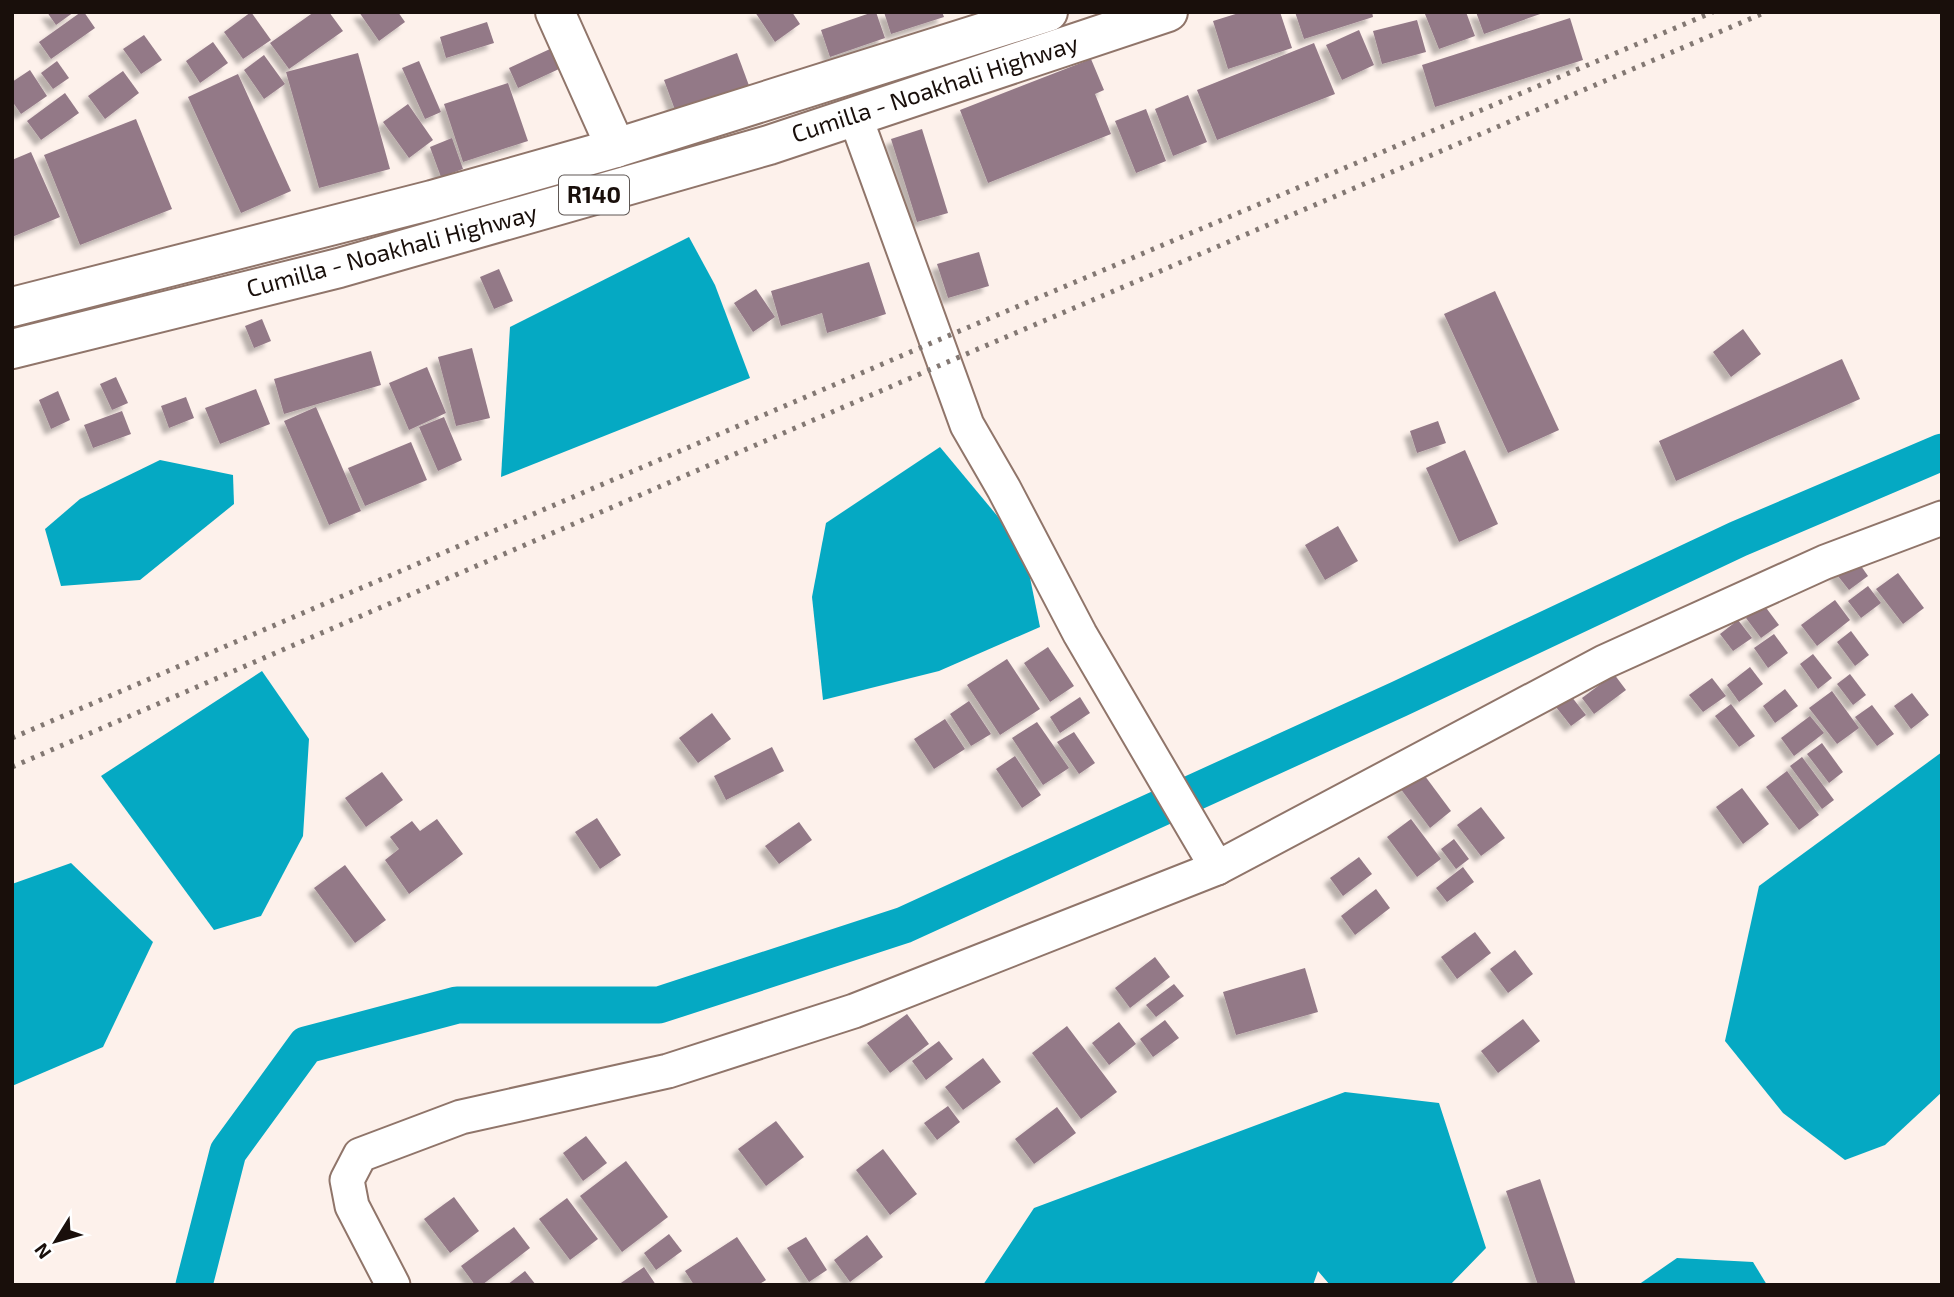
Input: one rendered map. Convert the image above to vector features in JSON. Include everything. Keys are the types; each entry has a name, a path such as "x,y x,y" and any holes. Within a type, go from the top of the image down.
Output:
{"main road":[{"path":"555,12 616,148"},
{"name":"R140","path":"616,148 1048,12"},
{"name":"Cumilla - Noakhali Highway","path":"12,349 339,268 769,145 1168,12"},
{"name":"Cumilla - Noakhali Highway","path":"12,307 432,200 616,148"}],"street":[{"path":"855,116 967,425 1004,489 1080,635 1212,861"},
{"path":"393,1285 352,1206 347,1180 360,1155 461,1117 668,1071 854,1011 1212,861 1604,663 1825,562 1942,518"}],"water":[{"path":"689,237 715,285 750,378 501,477 510,327"},
{"path":"940,447 1024,548 1040,627 939,671 823,700 812,597 826,523"},
{"path":"160,460 233,475 234,504 140,580 61,586 45,529 80,499"},
{"path":"262,671 309,739 303,836 261,916 214,930 101,776"},
{"path":"1942,752 1942,1092 1885,1145 1845,1160 1783,1113 1725,1041 1759,886"},
{"path":"71,863 153,942 103,1047 12,1086 12,884"},
{"path":"1345,1092 1439,1103 1486,1248 1450,1285 1330,1285 1318,1271 1313,1285 983,1285 1034,1208"},
{"path":"1677,1258 1753,1262 1767,1285 1638,1285"}],"building":[{"path":"47,12 74,12 56,25"},
{"path":"84,12 95,28 51,59 39,42"},
{"path":"251,12 271,40 243,59 224,32"},
{"path":"314,12 329,12 343,31 289,69 270,43"},
{"path":"359,12 398,12 405,22 379,41"},
{"path":"755,12 792,12 800,24 775,42"},
{"path":"876,12 885,38 830,57 821,30"},
{"path":"884,12 942,12 944,17 891,34"},
{"path":"1242,12 1280,12 1292,48 1228,69 1213,21"},
{"path":"1295,12 1372,12 1373,17 1304,39"},
{"path":"1466,12 1475,36 1439,49 1425,14"},
{"path":"1476,12 1543,12 1543,13 1484,34"},
{"path":"1570,18 1583,60 1435,107 1422,65"},
{"path":"1417,20 1426,52 1382,64 1373,31"},
{"path":"487,22 494,43 446,58 440,37"},
{"path":"1359,30 1374,65 1342,80 1326,45"},
{"path":"144,35 162,60 141,74 123,49"},
{"path":"213,42 228,63 200,83 186,61"},
{"path":"1314,43 1335,94 1217,140 1197,90"},
{"path":"550,49 559,69 518,88 509,68"},
{"path":"358,53 390,169 319,188 286,72"},
{"path":"737,53 751,91 678,118 664,80"},
{"path":"264,55 285,84 264,99 244,70"},
{"path":"1091,59 1104,90 1095,94 1111,134 988,183 960,110"},
{"path":"57,61 69,78 53,89 41,73"},
{"path":"419,61 441,112 425,119 402,68"},
{"path":"30,70 47,96 21,114 12,101 12,82"},
{"path":"123,71 139,93 105,119 88,96"},
{"path":"238,74 291,191 241,213 188,97"},
{"path":"508,83 528,141 463,162 444,104"},
{"path":"65,93 79,113 41,140 27,121"},
{"path":"1188,95 1207,142 1173,156 1155,109"},
{"path":"408,104 433,140 409,158 383,122"},
{"path":"1146,109 1166,161 1136,173 1115,121"},
{"path":"136,119 172,209 80,245 44,155"},
{"path":"922,129 948,213 917,222 891,139"},
{"path":"452,138 463,169 441,177 430,147"},
{"path":"31,152 60,217 12,237 12,160"},
{"path":"979,252 989,286 948,298 937,264"},
{"path":"869,262 886,314 827,333 822,313 781,326 771,291"},
{"path":"499,269 513,301 494,309 480,277"},
{"path":"756,289 775,317 753,332 734,303"},
{"path":"1495,291 1559,430 1508,453 1444,314"},
{"path":"262,319 271,341 254,348 245,326"},
{"path":"1743,329 1761,354 1731,377 1713,352"},
{"path":"472,348 490,418 456,426 438,357"},
{"path":"371,351 381,385 284,414 274,379"},
{"path":"1842,359 1860,399 1676,481 1659,441"},
{"path":"427,367 446,413 409,430 389,383"},
{"path":"116,377 128,403 112,410 100,384"},
{"path":"256,389 270,424 220,444 205,408"},
{"path":"58,391 70,420 51,429 39,400"},
{"path":"186,397 194,418 169,428 161,406"},
{"path":"316,407 361,511 329,525 284,421"},
{"path":"122,411 131,434 93,448 84,425"},
{"path":"444,417 462,460 438,471 419,427"},
{"path":"1438,421 1446,443 1417,453 1410,431"},
{"path":"411,442 427,480 365,506 348,468"},
{"path":"1465,450 1498,524 1459,542 1426,468"},
{"path":"1338,526 1358,561 1325,580 1305,545"},
{"path":"1854,556 1868,576 1849,590 1834,571"},
{"path":"1898,573 1924,608 1903,624 1876,589"},
{"path":"1868,586 1881,603 1861,618 1848,601"},
{"path":"1835,600 1850,620 1817,646 1801,625"},
{"path":"1764,605 1779,625 1761,638 1746,618"},
{"path":"1738,620 1752,638 1733,651 1720,634"},
{"path":"1851,631 1869,655 1855,666 1837,642"},
{"path":"1774,634 1788,653 1768,668 1754,648"},
{"path":"1048,647 1074,686 1050,702 1024,663"},
{"path":"1813,654 1832,678 1818,689 1800,664"},
{"path":"1007,659 1040,709 1000,735 967,685"},
{"path":"1750,667 1763,684 1739,702 1727,685"},
{"path":"1614,674 1626,690 1594,714 1582,698"},
{"path":"1850,674 1866,695 1853,705 1837,684"},
{"path":"1712,678 1726,696 1703,712 1689,695"},
{"path":"1785,689 1798,706 1775,723 1763,706"},
{"path":"1832,691 1859,728 1837,744 1809,708"},
{"path":"1912,693 1929,715 1911,729 1894,706"},
{"path":"1571,696 1586,715 1571,726 1556,707"},
{"path":"1080,697 1090,713 1060,733 1050,717"},
{"path":"969,701 991,734 971,746 950,714"},
{"path":"1731,704 1755,736 1739,747 1715,716"},
{"path":"1872,705 1894,734 1877,746 1855,717"},
{"path":"712,713 731,739 698,763 679,738"},
{"path":"1810,716 1824,733 1794,756 1781,738"},
{"path":"945,719 965,749 934,769 914,739"},
{"path":"1037,722 1069,768 1043,785 1012,738"},
{"path":"1074,732 1095,763 1079,774 1057,742"},
{"path":"1822,743 1843,772 1829,783 1807,754"},
{"path":"772,747 784,771 726,800 714,776"},
{"path":"1015,756 1041,795 1022,808 996,769"},
{"path":"1802,757 1834,800 1822,809 1790,766"},
{"path":"1787,771 1819,815 1799,830 1766,787"},
{"path":"382,772 403,800 366,827 345,798"},
{"path":"1422,772 1451,811 1430,828 1400,788"},
{"path":"1742,788 1769,824 1743,844 1716,807"},
{"path":"1481,807 1505,838 1481,856 1457,825"},
{"path":"597,818 621,855 600,869 575,832"},
{"path":"437,819 463,854 409,894 385,860 399,849 390,837 412,821 420,831"},
{"path":"1411,819 1441,859 1417,877 1387,837"},
{"path":"799,822 812,840 779,864 765,846"},
{"path":"1454,839 1469,859 1456,869 1441,849"},
{"path":"1359,857 1372,874 1343,896 1330,878"},
{"path":"345,865 386,920 355,943 314,888"},
{"path":"1463,867 1474,882 1447,902 1436,888"},
{"path":"1376,889 1390,908 1355,935 1341,916"},
{"path":"1475,932 1491,953 1457,979 1441,957"},
{"path":"1515,950 1533,974 1508,993 1490,969"},
{"path":"1155,957 1170,977 1130,1008 1115,988"},
{"path":"1305,968 1318,1012 1236,1035 1223,992"},
{"path":"1174,984 1184,996 1156,1017 1146,1005"},
{"path":"907,1014 929,1044 890,1073 867,1043"},
{"path":"1523,1019 1540,1041 1498,1073 1481,1051"},
{"path":"1165,1020 1179,1038 1153,1057 1140,1039"},
{"path":"1119,1022 1136,1044 1109,1065 1092,1043"},
{"path":"1067,1026 1117,1092 1081,1119 1032,1053"},
{"path":"939,1041 953,1059 926,1080 912,1061"},
{"path":"983,1058 1001,1082 963,1110 945,1087"},
{"path":"948,1106 960,1122 937,1140 924,1123"},
{"path":"1057,1107 1076,1133 1034,1164 1015,1139"},
{"path":"776,1121 804,1157 766,1186 738,1149"},
{"path":"586,1136 607,1163 583,1181 563,1153"},
{"path":"883,1149 917,1194 890,1215 856,1170"},
{"path":"626,1161 668,1217 622,1252 580,1196"},
{"path":"1540,1179 1576,1285 1538,1285 1506,1191"},
{"path":"454,1197 479,1231 450,1253 424,1219"},
{"path":"567,1198 598,1239 570,1260 539,1219"},
{"path":"514,1227 530,1248 482,1285 475,1285 461,1266"},
{"path":"669,1234 682,1251 656,1270 644,1253"},
{"path":"867,1235 883,1257 850,1282 834,1260"},
{"path":"737,1237 766,1280 758,1285 694,1285 685,1271"},
{"path":"806,1237 827,1270 809,1282 787,1248"},
{"path":"644,1267 656,1285 618,1285"},
{"path":"525,1271 536,1285 507,1285"}],"waterway":[{"path":"194,1285 228,1152 306,1045 457,1005 659,1005 904,925 1399,699 1738,539 1942,452"}],"railway":[{"path":"12,738 936,341 1713,12"},
{"path":"12,767 1766,12"}]}
